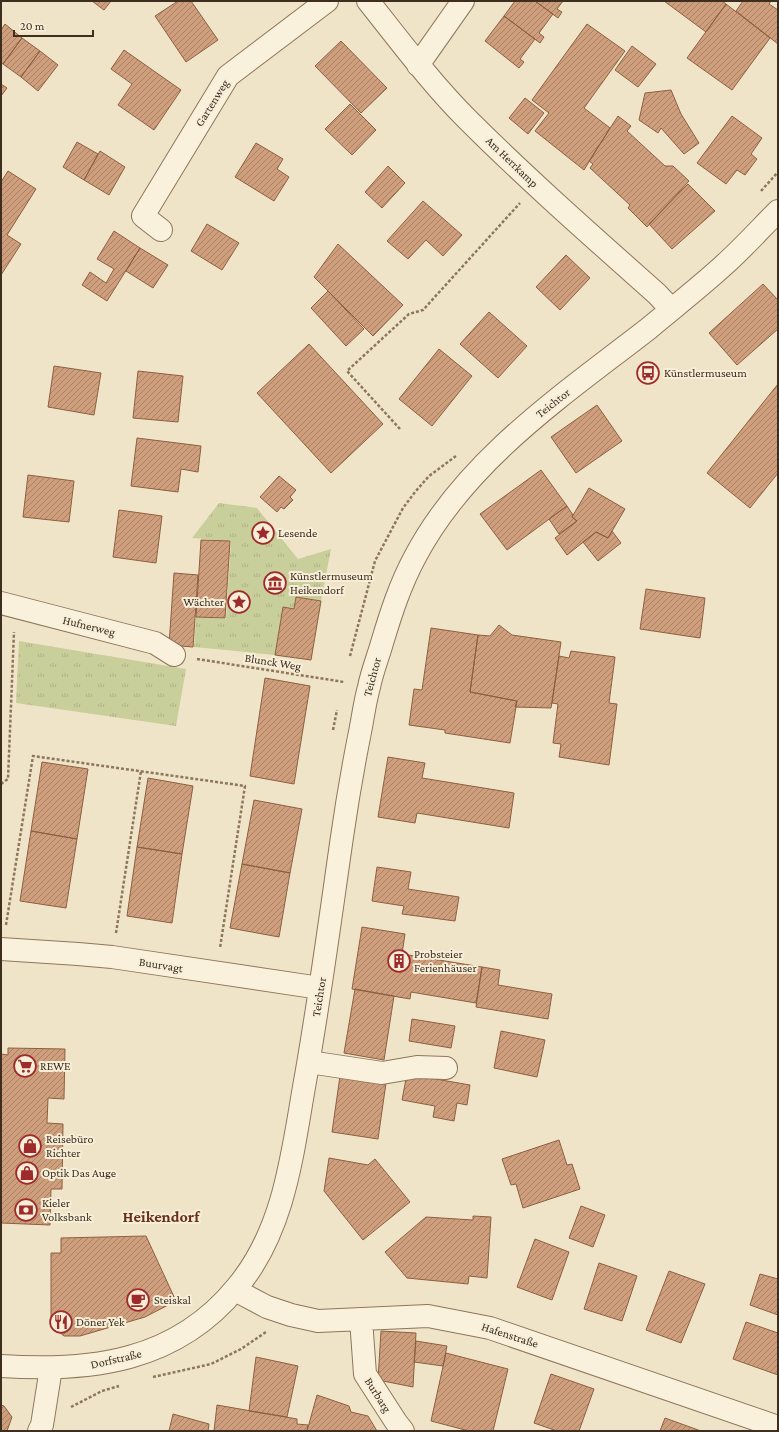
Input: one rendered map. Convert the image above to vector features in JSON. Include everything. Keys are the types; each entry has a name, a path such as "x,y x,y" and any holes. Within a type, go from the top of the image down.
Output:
{"street":[{"name":"Gartenweg","path":"162,230 143,216 228,76 327,1"},
{"name":"Am Herrkamp","path":"368,1 418,65 466,118 536,185 657,294 671,309"},
{"path":"418,65 463,1"},
{"name":"Teichtor","path":"235,1290 255,1263 276,1219 288,1176 309,1062 350,782 369,686 392,610 404,579 429,532 448,506 488,461 534,418 725,264 778,211"},
{"name":"Hufnerweg","path":"8,605 154,643 174,655"},
{"name":"Buurvagt","path":"2,949 112,957 320,988"},
{"path":"309,1062 382,1073 417,1067 446,1068"},
{"name":"Hafenstraße","path":"235,1290 267,1307 291,1315 318,1321 428,1316 490,1328 778,1427"},
{"name":"Dorfstraße","path":"1,1366 51,1368 74,1367 126,1359 142,1354 166,1344 185,1333 213,1312 235,1290"},
{"name":"Burbarg","path":"361,1319 365,1374 397,1428"},
{"path":"39,1431 42,1425 51,1368"}],"path":[{"path":"756,197 778,172"},
{"path":"400,429 348,371 409,314 423,310 536,185"},
{"path":"349,659 375,561 385,542 404,508 415,492 429,476 457,455"},
{"path":"1,784 8,779 8,605"},
{"name":"Blunck Weg","path":"174,655 369,686"},
{"path":"342,689 345,674"},
{"path":"332,737 337,709"},
{"path":"2,949 33,756 245,786 217,973"},
{"path":"112,957 141,771"}],"green space":[{"path":"219,503 257,508 298,559 331,549 321,601 296,597 294,609 283,608 275,655 194,647 196,617 226,619 231,541 192,538"},
{"path":"19,641 186,669 176,726 16,703"}],"building":[{"path":"92,1 111,1 104,10"},
{"path":"178,1 191,1 218,40 186,62 155,16"},
{"path":"515,1 535,1 553,14 539,33 544,37 540,43 504,16"},
{"path":"535,1 563,1 557,9 562,12 558,18"},
{"path":"664,1 722,1 726,4 706,32"},
{"path":"743,1 771,1 769,4 778,10 778,44 736,11"},
{"path":"726,4 770,38 732,90 687,58"},
{"path":"504,16 535,39 520,59 524,62 519,68 485,41"},
{"path":"5,24 22,38 3,64 1,63 1,30"},
{"path":"587,24 625,51 584,108 610,128 584,170 535,131 549,113 532,100"},
{"path":"22,38 40,51 21,77 3,64"},
{"path":"341,41 387,88 361,113 315,66"},
{"path":"632,46 656,64 638,87 615,70"},
{"path":"124,50 181,90 154,130 118,105 132,84 111,69"},
{"path":"40,51 58,65 38,91 21,77"},
{"path":"1,84 7,88 1,96"},
{"path":"671,90 681,114 699,143 684,154 661,128 658,133 639,120 645,93"},
{"path":"525,98 544,113 528,134 509,118"},
{"path":"350,104 376,130 352,155 325,129"},
{"path":"618,116 631,126 627,131 665,166 673,166 689,181 647,227 628,208 630,205 590,168 593,164 589,161"},
{"path":"732,116 762,138 751,154 757,159 745,175 737,170 726,184 697,163"},
{"path":"77,142 98,154 84,180 63,167"},
{"path":"256,143 283,159 277,169 289,177 274,201 235,177"},
{"path":"100,151 125,167 109,195 84,180"},
{"path":"388,166 405,183 382,208 365,192"},
{"path":"8,171 36,189 7,235 21,244 1,275 1,182"},
{"path":"688,184 715,211 672,249 649,224"},
{"path":"423,201 462,235 443,256 426,240 408,259 387,241"},
{"path":"207,224 239,243 222,270 191,251"},
{"path":"114,231 140,248 107,301 82,285 90,272 106,283 114,269 97,259"},
{"path":"338,244 403,305 373,336 314,277"},
{"path":"140,248 168,265 153,288 126,271"},
{"path":"566,255 590,278 560,310 536,287"},
{"path":"763,284 778,300 778,329 737,365 709,333"},
{"path":"328,291 364,329 346,346 311,308"},
{"path":"489,312 527,346 498,378 460,344"},
{"path":"309,344 383,424 331,473 257,393"},
{"path":"439,349 472,376 432,426 399,399"},
{"path":"54,366 101,373 94,415 48,407"},
{"path":"138,371 183,376 178,422 133,418"},
{"path":"778,384 778,473 750,508 707,473"},
{"path":"597,405 622,441 576,473 551,437"},
{"path":"137,438 201,446 198,472 181,469 178,492 131,486"},
{"path":"541,470 567,506 507,550 480,514"},
{"path":"28,475 74,481 69,522 23,517"},
{"path":"279,476 296,490 290,497 293,500 284,509 281,507 277,512 260,497"},
{"path":"589,488 625,509 608,538 596,532 567,555 555,538 577,521 572,517"},
{"path":"567,506 573,515 572,517 577,521 559,534 549,519"},
{"path":"119,510 162,516 156,563 113,557"},
{"path":"612,531 621,543 598,561 583,542 596,532 608,538"},
{"path":"201,540 230,541 225,618 196,617"},
{"path":"174,573 198,575 193,647 169,645"},
{"path":"646,589 705,598 700,638 640,629"},
{"path":"296,597 321,601 311,660 275,655 283,607 294,609"},
{"path":"499,625 512,635 561,642 551,708 515,707 517,701 470,692 478,635 490,636"},
{"path":"431,628 478,635 470,692 517,701 510,743 445,733 445,730 409,725 414,689 422,690"},
{"path":"571,651 615,657 609,703 617,704 609,765 559,757 561,744 553,743 558,704 552,703 559,656 569,658"},
{"path":"265,678 310,686 294,784 250,776"},
{"path":"388,757 425,763 422,778 514,793 509,828 417,813 415,823 378,817"},
{"path":"42,762 88,769 77,839 31,831"},
{"path":"148,778 193,786 182,854 137,847"},
{"path":"254,800 302,809 290,873 242,864"},
{"path":"31,831 77,839 66,908 20,901"},
{"path":"137,847 182,854 172,923 127,916"},
{"path":"242,864 290,873 279,937 230,928"},
{"path":"377,867 411,872 408,889 459,897 455,921 402,914 404,906 372,901"},
{"name":"Probsteier Ferienhäuser","path":"362,927 405,934 402,954 482,967 476,1003 411,992 410,999 352,989"},
{"path":"482,967 500,970 498,985 552,994 548,1019 476,1007"},
{"path":"355,989 394,996 384,1060 344,1053"},
{"path":"412,1019 455,1026 451,1048 409,1041"},
{"path":"501,1031 545,1040 537,1077 494,1068"},
{"path":"8,1048 65,1049 64,1099 48,1098 47,1123 63,1124 62,1189 51,1189 50,1225 1,1223 1,1054 8,1055"},
{"path":"407,1074 470,1085 467,1105 457,1103 454,1121 433,1117 435,1106 402,1100"},
{"path":"340,1076 386,1083 378,1139 332,1132"},
{"path":"559,1140 567,1165 572,1164 580,1189 523,1208 516,1184 511,1185 502,1159"},
{"path":"329,1158 368,1165 375,1159 410,1202 363,1240 324,1191"},
{"path":"581,1206 605,1215 593,1247 569,1238"},
{"path":"473,1216 491,1217 487,1278 469,1276 468,1284 407,1278 385,1252 426,1217 473,1220"},
{"path":"146,1236 176,1301 145,1317 80,1336 64,1336 51,1325 51,1253 61,1253 61,1238"},
{"path":"535,1239 569,1252 552,1300 517,1287"},
{"path":"599,1263 637,1276 622,1321 584,1309"},
{"path":"669,1271 705,1284 681,1343 646,1330"},
{"path":"760,1274 778,1279 778,1315 750,1305"},
{"path":"746,1322 778,1333 778,1375 733,1359"},
{"path":"381,1331 416,1333 413,1387 378,1380"},
{"path":"416,1341 447,1346 443,1366 414,1362"},
{"path":"446,1353 508,1369 493,1431 469,1431 431,1421"},
{"path":"256,1357 298,1366 287,1417 249,1411"},
{"path":"551,1374 594,1389 579,1431 557,1431 534,1423"},
{"path":"317,1395 349,1406 351,1412 368,1416 377,1431 307,1431"},
{"path":"1,1405 4,1406 12,1417 7,1431 1,1431"},
{"path":"217,1405 297,1419 297,1424 308,1425 307,1431 214,1431"},
{"path":"173,1414 209,1424 208,1431 169,1431"},
{"path":"665,1418 701,1431 660,1431"}],"place":[{"name":"Künstlermuseum","path":"648,373"},
{"name":"Lesende","path":"263,533"},
{"name":"Künstlermuseum Heikendorf","path":"275,583"},
{"name":"Wächter","path":"239,602"},
{"name":"Probsteier Ferienhäuser","path":"399,961"},
{"name":"REWE","path":"25,1066"},
{"name":"Reisebüro Richter","path":"30,1146"},
{"name":"Optik Das Auge","path":"27,1173"},
{"name":"Kieler Volksbank","path":"26,1210"},
{"name":"Steiskal","path":"138,1300"},
{"name":"Döner Yek","path":"61,1322"}],"district":[{"name":"Heikendorf","path":"161,1216"}]}
